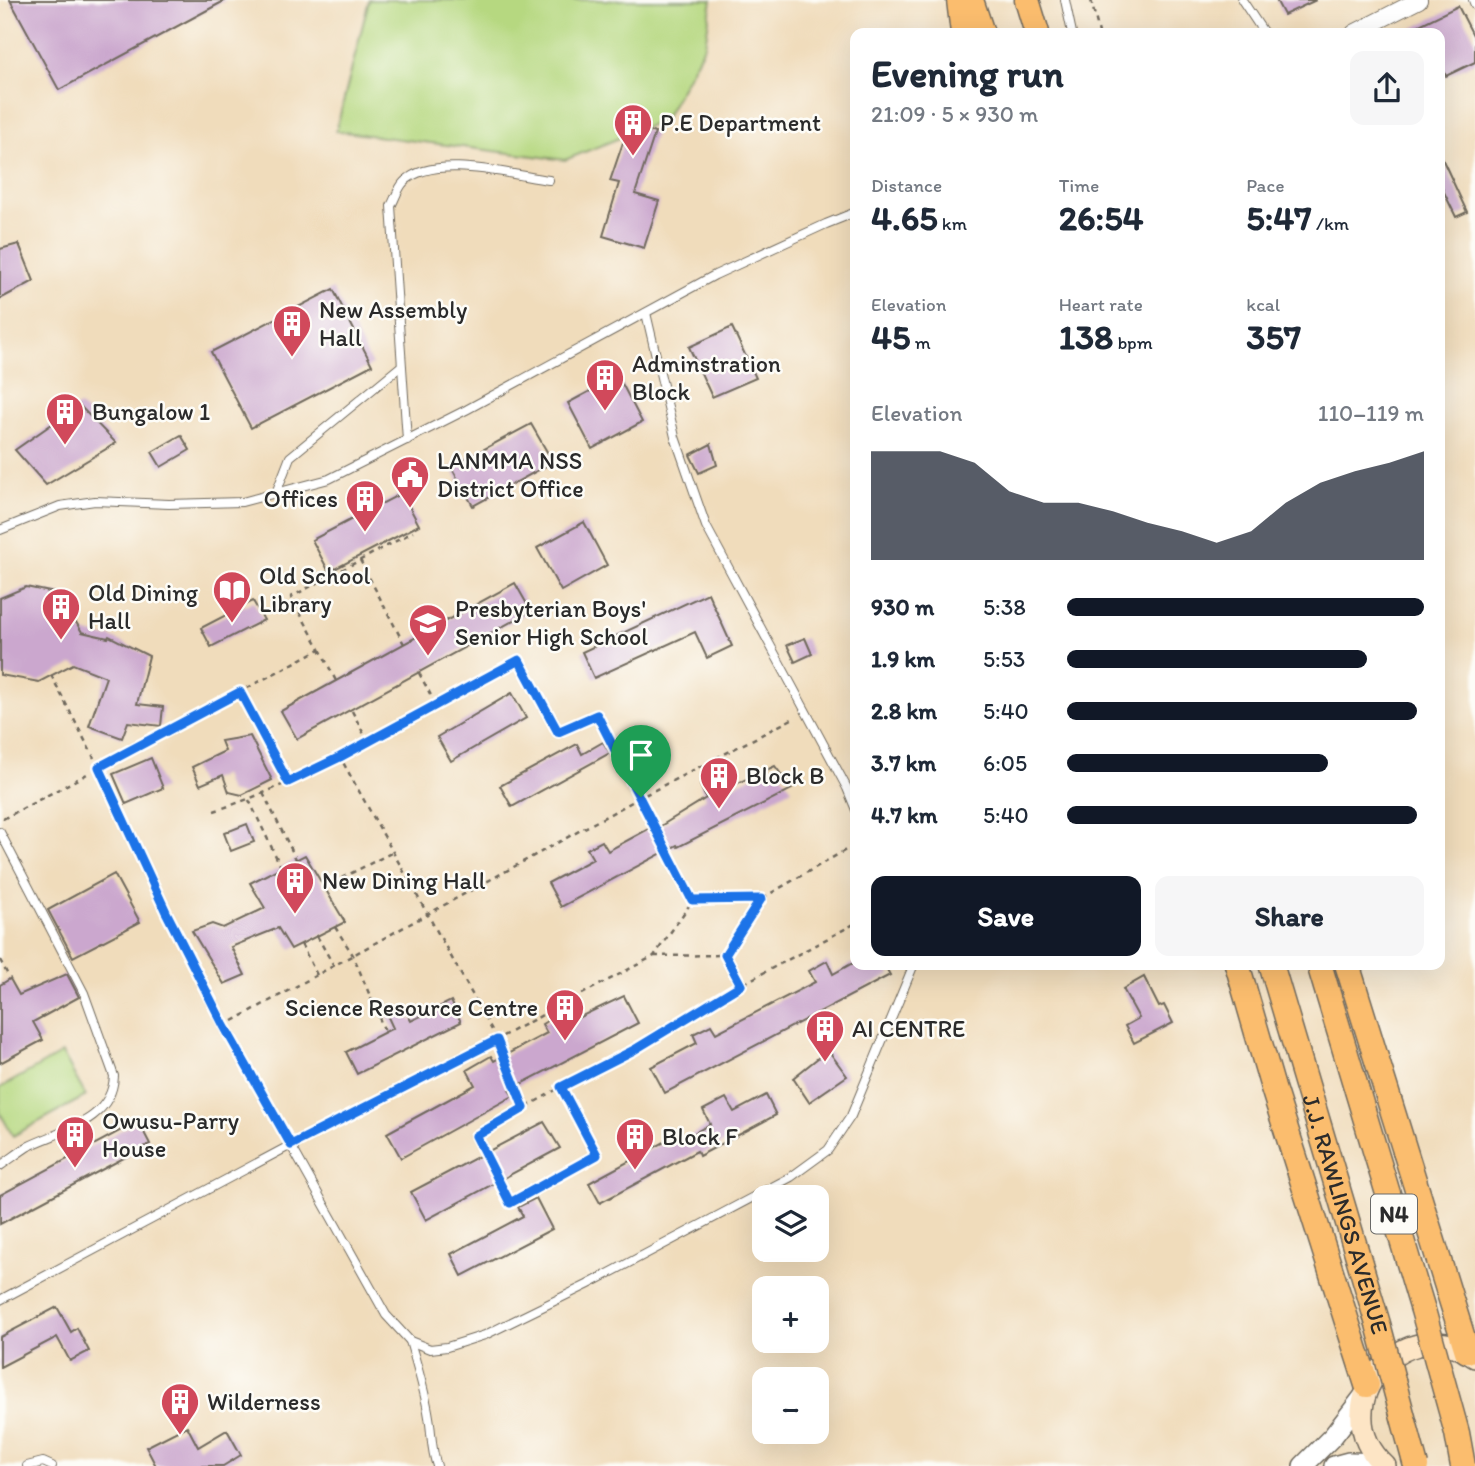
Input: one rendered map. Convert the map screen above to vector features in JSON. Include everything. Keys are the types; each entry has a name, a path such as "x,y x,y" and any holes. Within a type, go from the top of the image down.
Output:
{"highway":[{"path":"959,0 962,28"},
{"path":"971,0 980,28"},
{"path":"1027,0 1035,28"},
{"path":"1239,970 1365,1391"},
{"name":"J.J. RAWLINGS AVENUE","path":"1273,970 1378,1324 1416,1466"},
{"name":"J.J. RAWLINGS AVENUE","path":"1321,970 1423,1310 1457,1433 1463,1466"},
{"path":"1349,970 1471,1354"}],"main road":[{"path":"1383,1464 1370,1445 1365,1431 1365,1391 1384,1364 1402,1351 1424,1344 1446,1344 1471,1354"}],"street":[{"path":"1364,28 1419,0"},
{"path":"1303,1466 1334,1436 1365,1391"},
{"path":"1334,1466 1349,1462 1383,1464"}],"lane":[{"path":"1065,0 1071,28"},
{"path":"1242,0 1261,28"},
{"path":"407,440 391,206 404,182 424,170 452,166 549,180"},
{"path":"0,530 61,506 83,503 169,505 242,502 329,480 715,275 850,214"},
{"path":"646,313 676,437 706,526 850,795"},
{"path":"276,493 290,457 401,366"},
{"path":"99,767 166,912 224,1026 386,1315 410,1341 430,1349 447,1347 485,1335 587,1286 800,1171 828,1150 851,1116 912,970"},
{"path":"0,832 84,993 114,1076 113,1091 104,1106 92,1117 25,1148 0,1166"},
{"path":"0,1300 291,1145"},
{"path":"410,1341 423,1386 437,1466"},
{"path":"27,1466 43,1462 52,1466"}],"path":[{"path":"1091,0 1098,28"},
{"path":"336,681 291,597 413,532"},
{"path":"360,560 404,644"},
{"path":"0,820 320,649"},
{"path":"214,811 248,800 340,757 519,660 558,732 597,715 692,900"},
{"path":"419,673 436,705"},
{"path":"51,675 99,767"},
{"path":"240,692 288,782"},
{"path":"352,711 368,742"},
{"path":"224,1026 641,797 806,711"},
{"path":"340,757 497,1040 524,1108"},
{"path":"263,793 296,859"},
{"path":"248,800 281,867"},
{"path":"725,955 761,899 850,847"},
{"path":"324,887 393,852"},
{"path":"692,900 761,899"},
{"path":"654,956 692,900"},
{"path":"561,1087 597,1155 510,1203 476,1136 561,1087 634,1050 741,985 850,926"},
{"path":"335,927 353,956 385,1032"},
{"path":"317,936 334,966"},
{"path":"301,944 317,975"},
{"path":"291,1145 654,956 725,955"},
{"path":"725,955 741,985"},
{"path":"0,960 10,979"}],"green space":[{"path":"369,0 712,0 705,45 664,120 565,160 336,131"},
{"path":"62,1053 86,1096 13,1136 0,1113 0,1088"}],"building":[{"path":"10,0 226,0 59,90"},
{"path":"1276,0 1316,0 1284,15"},
{"path":"1458,6 1475,39 1475,62 1446,76 1445,28 1413,28"},
{"path":"629,125 655,133 635,194 659,201 644,248 603,236 619,183 610,181"},
{"path":"1445,165 1467,212 1456,217 1445,194"},
{"path":"19,244 34,281 0,299 0,249"},
{"name":"New Assembly Hall","path":"333,289 372,365 251,428 211,352"},
{"path":"732,327 756,378 712,397 689,347"},
{"name":"Adminstration Block","path":"618,376 642,422 592,449 568,403"},
{"name":"Bungalow 1","path":"79,405 116,443 46,485 15,450"},
{"path":"531,424 553,462 473,506 451,467"},
{"path":"181,435 190,450 161,467 152,452"},
{"path":"711,444 717,465 699,473 690,455"},
{"name":"Offices","path":"402,493 419,525 329,572 312,540"},
{"path":"584,522 607,565 561,591 537,548"},
{"path":"515,583 531,611 297,739 281,711"},
{"name":"Old Dining Hall","path":"26,587 59,594 82,632 108,638 109,636 149,656 137,704 163,707 161,726 128,722 122,738 89,726 106,677 73,664 39,682 0,675 0,598"},
{"path":"708,593 732,646 707,658 695,632 594,678 582,652"},
{"name":"Old School Library","path":"253,601 264,620 211,647 201,628"},
{"path":"805,638 812,654 795,662 787,645"},
{"path":"512,693 526,718 451,761 437,737"},
{"path":"250,736 272,780 242,795 229,792 223,775 200,785 192,767 225,751 221,741"},
{"path":"603,742 610,753 512,807 500,786 577,744 582,754"},
{"path":"151,758 163,788 126,804 113,774"},
{"path":"775,766 792,789 678,847 677,845 561,907 548,883 593,859 587,849 602,841 608,851 652,827 654,830 706,798 700,785 719,776 725,789"},
{"path":"247,824 254,842 231,851 224,833"},
{"name":"New Dining Hall","path":"305,855 345,922 291,949 278,928 231,947 245,975 224,984 192,931 212,924 223,928 265,908 250,883"},
{"path":"114,874 140,922 73,957 48,910"},
{"path":"827,961 833,974 850,965 850,970 887,970 890,975 665,1093 651,1067 697,1043 693,1034 711,1025 716,1033 815,982 809,971"},
{"path":"67,974 79,997 33,1022 43,1040 0,1063 0,985 10,979 19,995"},
{"path":"1144,977 1159,1007 1164,1005 1173,1023 1134,1043 1125,1026 1139,1018 1123,989"},
{"path":"624,996 638,1023 509,1090 513,1096 401,1158 387,1133 475,1085 467,1070 491,1056 494,1061 547,1033 542,1024 559,1014 565,1024"},
{"path":"451,1001 461,1022 357,1074 346,1052 393,1028 387,1015 404,1007 411,1021"},
{"name":"AI CENTRE","path":"828,1050 847,1076 809,1102 793,1078"},
{"path":"766,1095 776,1115 699,1156 697,1151 600,1203 589,1183 679,1134 682,1140 710,1124 703,1110 726,1098 734,1112"},
{"name":"Owusu-Parry House","path":"138,1121 150,1144 0,1224 0,1195"},
{"path":"544,1122 560,1148 426,1220 411,1192"},
{"path":"536,1198 552,1229 462,1276 451,1254 523,1216 518,1207"},
{"path":"57,1307 71,1332 77,1328 89,1351 70,1361 57,1337 0,1367 0,1337"},
{"name":"Wilderness","path":"187,1426 198,1447 227,1430 241,1455 223,1466 156,1466 146,1447"}],"place":[{"name":"P.E Department","path":"633,157"},
{"name":"New Assembly Hall","path":"292,358"},
{"name":"Adminstration Block","path":"605,412"},
{"name":"Bungalow 1","path":"65,446"},
{"name":"LANMMA NSS District Office","path":"410,509"},
{"name":"Offices","path":"365,533"},
{"name":"Old School Library","path":"232,624"},
{"name":"Old Dining Hall","path":"61,641"},
{"name":"Presbyterian Boys' Senior High School","path":"428,657"},
{"name":"Block B","path":"719,810"},
{"name":"New Dining Hall","path":"295,915"},
{"name":"Science Resource Centre","path":"565,1042"},
{"name":"AI CENTRE","path":"825,1063"},
{"name":"Owusu-Parry House","path":"75,1169"},
{"name":"Block F","path":"635,1171"},
{"name":"Wilderness","path":"180,1436"}],"route":[{"path":"519,660 558,732 597,715 641,797 692,900 761,899 725,955 741,985 634,1050 561,1087 597,1155 510,1203 476,1136 524,1108 497,1040 291,1145 224,1026 166,912 99,767 240,692 288,782 340,757 519,660"}]}
